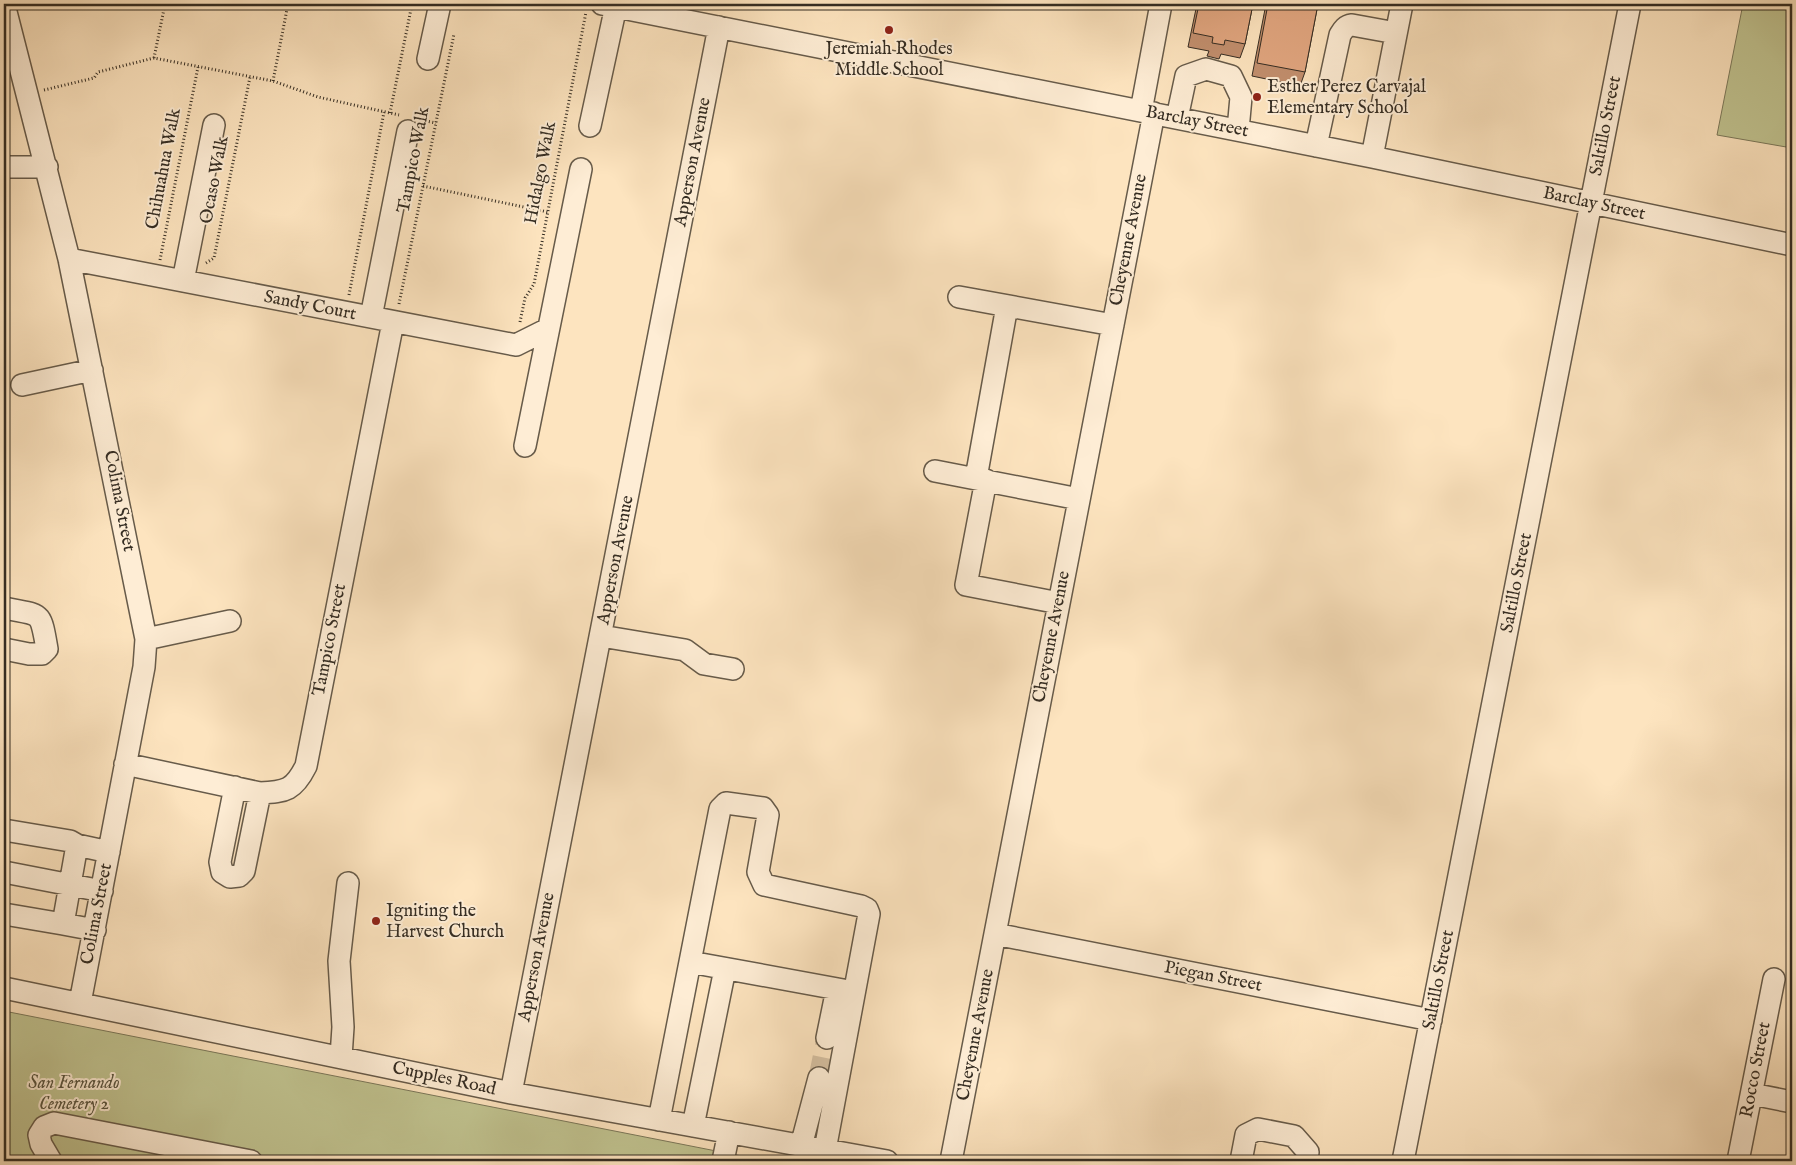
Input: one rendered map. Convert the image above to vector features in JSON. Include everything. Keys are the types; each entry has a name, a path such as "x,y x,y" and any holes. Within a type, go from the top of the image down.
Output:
{"street":[{"name":"Colima Street","path":"4,4 29,94 69,259 146,639 144,666 80,1003"},
{"path":"428,59 440,4"},
{"name":"Cheyenne Avenue","path":"952,1161 1113,325 1147,112 1161,4"},
{"path":"1372,157 1402,4"},
{"name":"Saltillo Street","path":"1403,1161 1630,4"},
{"path":"590,126 609,5"},
{"name":"Barclay Street","path":"609,5 1372,157 1792,245"},
{"path":"1316,146 1340,35 1343,30 1346,26 1352,25 1396,33"},
{"name":"Apperson Avenue","path":"511,1092 720,27"},
{"path":"1176,118 1186,76 1206,69 1231,76 1241,97 1238,130"},
{"path":"371,317 411,123"},
{"path":"193,283 214,125"},
{"path":"4,166 47,167"},
{"path":"525,446 581,170"},
{"name":"Sandy Court","path":"69,259 516,345"},
{"path":"959,297 1113,325"},
{"path":"1007,306 966,585 1059,603"},
{"name":"Tampico Street","path":"126,764 260,792 285,790 296,784 306,766 394,322"},
{"path":"516,345 548,329"},
{"path":"22,385 92,370"},
{"path":"935,471 1079,499"},
{"path":"4,608 36,615 42,620 47,649 42,654 4,650"},
{"path":"146,639 230,621"},
{"path":"601,636 685,650 704,664 733,669"},
{"path":"234,787 220,862 222,872 230,877 238,876 244,871 260,792"},
{"path":"659,1120 720,809 726,803 764,808 768,814 758,872 764,885 866,908 869,914 845,991 827,1038"},
{"path":"4,830 70,841 77,845 109,852"},
{"path":"63,924 77,845"},
{"path":"4,872 102,891"},
{"path":"341,1058 343,1027 339,961 348,883"},
{"path":"4,914 95,930"},
{"name":"Piegan Street","path":"995,934 1431,1020"},
{"path":"690,962 845,991"},
{"path":"693,1126 725,969"},
{"name":"Rocco Street","path":"1738,1161 1774,979"},
{"name":"Cupples Road","path":"4,988 511,1092 886,1161"},
{"path":"825,1150 845,991"},
{"path":"801,1146 819,1078"},
{"path":"1752,1094 1792,1102"},
{"path":"51,1161 41,1144 39,1135 44,1127 54,1123 251,1161"},
{"path":"1241,1161 1246,1135 1258,1129 1294,1136 1308,1152 1307,1161"},
{"path":"723,1161 729,1132"}],"path":[{"path":"154,58 165,4"},
{"path":"273,81 288,4"},
{"path":"390,113 412,4"},
{"name":"Hidalgo Walk","path":"516,345 525,298 534,284 587,4"},
{"name":"Tampico Walk","path":"394,322 455,29"},
{"path":"29,94 94,78 98,72 154,58 273,81 318,97 390,113 411,123 436,123"},
{"name":"Chihuahua Walk","path":"157,276 198,67"},
{"name":"Ocaso Walk","path":"193,283 206,263 214,258 250,77"},
{"path":"345,313 384,112"},
{"path":"423,186 548,212"}],"green space":[{"path":"1743,4 1792,4 1792,148 1717,135"},
{"name":"San Fernando Cemetery 2","path":"4,1011 767,1161 4,1161"}],"building":[{"path":"1199,4 1253,4 1245,44 1225,40 1224,45 1212,43 1213,37 1193,33"},
{"path":"1268,4 1318,4 1305,72 1257,63"}],"tunnel":[{"path":"819,1078 827,1038"}],"place":[{"name":"Jeremiah Rhodes Middle School","path":"889,30"},
{"name":"Esther Perez Carvajal Elementary School","path":"1257,97"},
{"name":"Igniting the Harvest Church","path":"376,921"}]}
